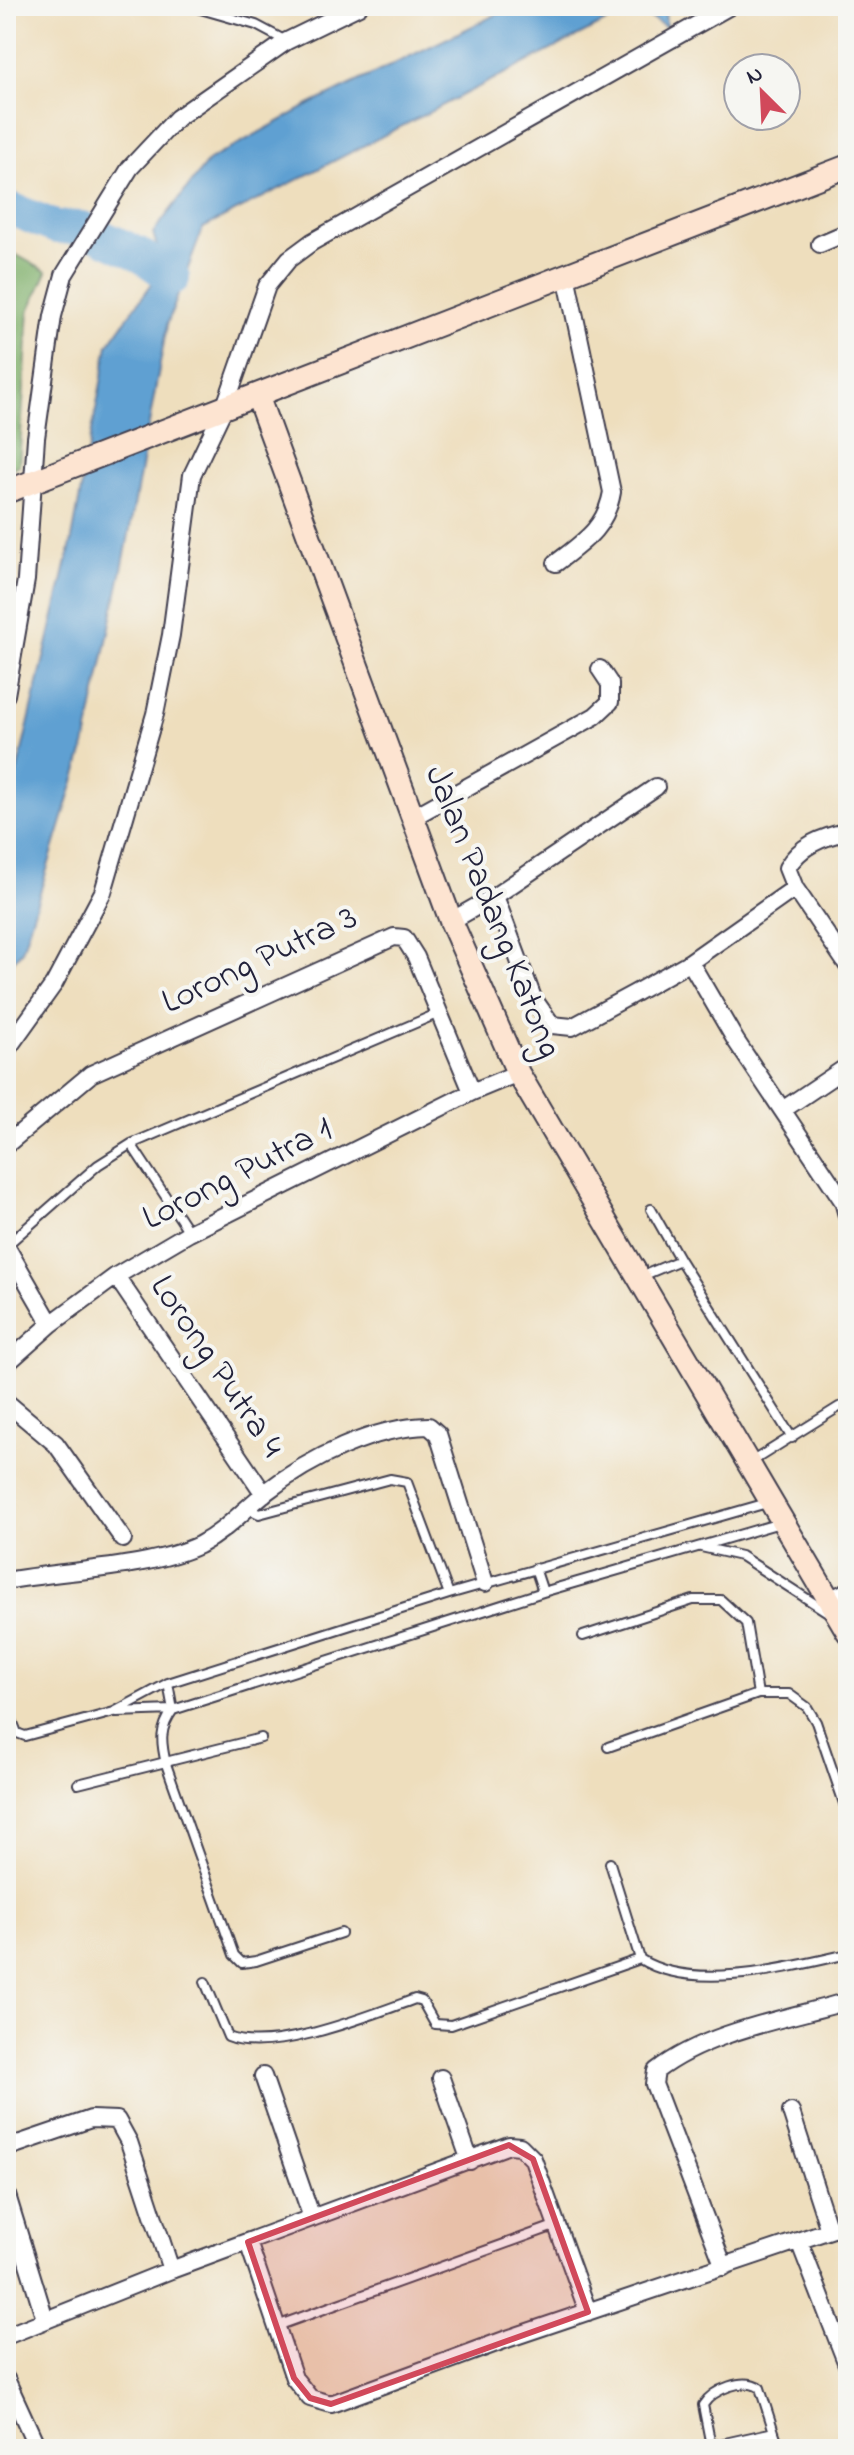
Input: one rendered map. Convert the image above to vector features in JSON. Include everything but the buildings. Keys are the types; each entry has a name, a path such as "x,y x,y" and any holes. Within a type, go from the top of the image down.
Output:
{"street":[{"path":"6,695 42,478 36,438 44,376 53,316 64,275 130,168 177,118 287,41 359,6"},
{"path":"6,1051 54,984 103,892 158,701 171,635 192,475 225,406 257,307 267,286 289,259 312,242 730,6"},
{"path":"6,492 848,166"},
{"path":"820,244 848,232"},
{"path":"556,563 598,530 609,512 612,492 566,275"},
{"name":"Jalan Padang Katong","path":"257,395 321,575 415,816 451,921 518,1073 784,1522 839,1595 846,1627"},
{"path":"415,816 595,716 610,702 610,684 600,669"},
{"path":"451,921 495,896 656,787"},
{"path":"848,831 827,836 795,854 787,868 795,888 848,966"},
{"path":"495,896 533,998 552,1025 572,1027 690,962 795,888"},
{"name":"Lorong Putra 3","path":"6,1145 91,1074 379,941 404,938 410,945 472,1092"},
{"path":"690,962 736,1041 846,1200 848,1219"},
{"path":"784,1109 848,1066"},
{"name":"Lorong Putra 1","path":"6,1364 51,1324 116,1276 189,1233 472,1092 518,1073"},
{"path":"6,1246 51,1324"},
{"name":"Lorong Putra 4","path":"116,1276 264,1494"},
{"path":"6,1402 56,1444 123,1539"},
{"path":"6,1581 174,1553 197,1546 225,1530 264,1494 313,1462 345,1447 429,1426 438,1434 485,1583"},
{"path":"724,2267 654,2084 656,2071 672,2058 705,2044 848,2001"},
{"path":"263,2076 312,2218"},
{"path":"441,2078 470,2161"},
{"path":"791,2112 829,2230"},
{"path":"6,2148 91,2119 117,2120 129,2142 171,2270"},
{"path":"6,2336 171,2270 509,2145 528,2151 588,2312"},
{"path":"6,2192 45,2319"},
{"path":"248,2242 298,2384 310,2398 331,2404 848,2224"},
{"path":"799,2241 848,2367"},
{"path":"6,2379 38,2449"}],"lane":[{"path":"190,6 256,25 287,41"},
{"path":"6,1246 98,1165 131,1144 439,1013"},
{"path":"131,1144 189,1233"},
{"path":"651,1209 792,1438"},
{"path":"641,1277 680,1260"},
{"path":"750,1462 839,1407 848,1405"},
{"path":"249,1509 259,1514 390,1479 407,1482 449,1594"},
{"path":"114,1712 168,1683 485,1583 772,1501"},
{"path":"6,1705 20,1736 114,1712 173,1710 543,1592 784,1522"},
{"path":"697,1546 741,1556 766,1569 846,1627"},
{"path":"535,1568 543,1592"},
{"path":"583,1636 693,1600 721,1600 746,1623 758,1694"},
{"path":"168,1683 173,1710 162,1728 166,1764 234,1955 242,1963 341,1933"},
{"path":"608,1747 758,1694 789,1694 807,1707 824,1743 848,1815"},
{"path":"78,1784 261,1738"},
{"path":"610,1863 640,1959"},
{"path":"205,1982 228,2037 242,2043 313,2032 415,1999 422,2001 435,2024 451,2025 640,1959 675,1972 745,1974 848,1954"},
{"path":"277,2326 557,2225"},
{"path":"711,2446 703,2405 709,2396 737,2385 754,2384 760,2388 780,2449"},
{"path":"698,2449 774,2432"}],"highlighted area":[{"path":"509,2145 533,2159 588,2312 331,2404 310,2398 294,2378 248,2242"}],"green space":[{"path":"6,249 47,272 29,311 19,465 6,471"}],"water":[{"path":"514,6 665,6 666,27 633,8 203,228 167,325 127,545 85,746 22,951 6,969 6,818 71,544 108,345 163,268 153,233 209,160 309,105"}],"waterway":[{"path":"6,207 56,227 83,228 139,254 173,278"}]}
